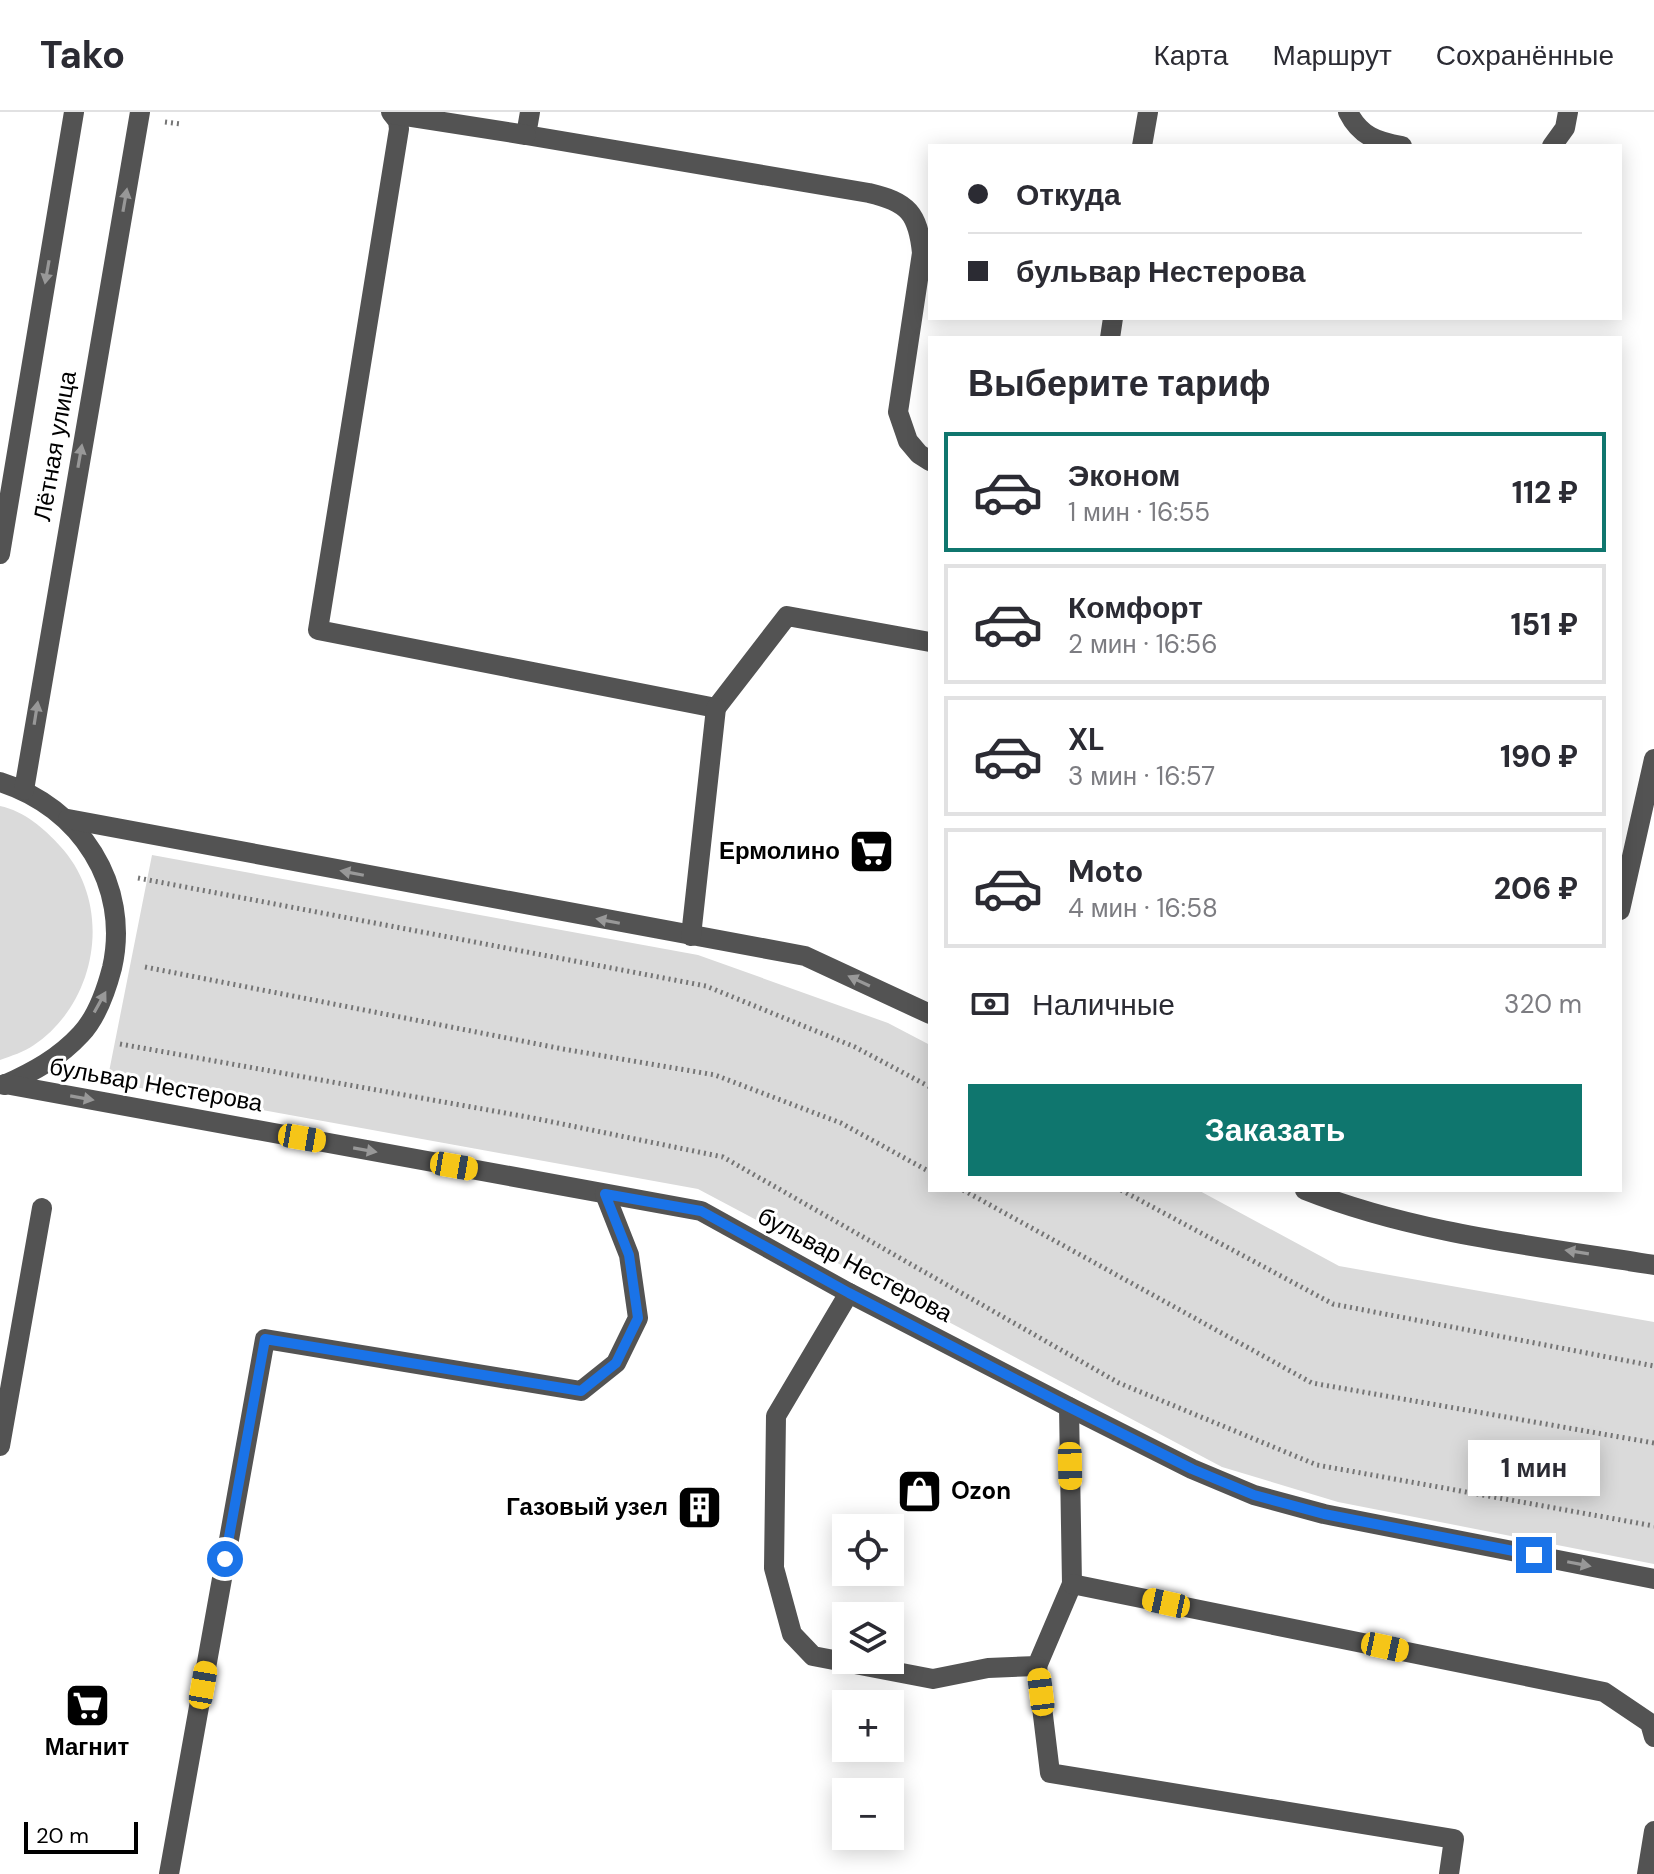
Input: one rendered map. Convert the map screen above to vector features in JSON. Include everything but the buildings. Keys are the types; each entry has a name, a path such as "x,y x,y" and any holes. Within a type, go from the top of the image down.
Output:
{"street":[{"name":"Лётная улица","path":"0,554 74,112"},
{"name":"Лётная улица","path":"24,790 140,112"},
{"path":"526,135 530,112"},
{"path":"1142,144 1148,112"},
{"path":"1348,112 1354,124 1367,137 1394,144"},
{"path":"1553,144 1565,128 1568,112"},
{"path":"392,113 893,199 909,212 919,229 922,253 898,412 908,441 928,460"},
{"path":"392,113 399,129 318,630 716,708"},
{"path":"691,936 716,708 787,616 928,642"},
{"path":"1622,901 1654,759"},
{"path":"0,782 24,790 68,819 97,856 114,900 117,946 106,992 82,1033 48,1064 2,1085"},
{"path":"68,819 805,956 928,1013"},
{"name":"бульвар Нестерова","path":"2,1085 701,1211 849,1293 1069,1407 1192,1469 1254,1495 1324,1514 1654,1579"},
{"path":"1310,1192 1353,1209 1422,1227 1654,1265"},
{"path":"169,1874 265,1339 581,1391 616,1363 638,1318 629,1255 605,1194"},
{"path":"0,1446 42,1208"},
{"path":"849,1293 776,1416 774,1568 792,1634 813,1656 933,1679 988,1668 1037,1666"},
{"path":"1069,1407 1072,1584 1037,1666 1050,1773 1454,1839 1449,1874"},
{"path":"1072,1584 1604,1692 1650,1723 1654,1737"},
{"path":"1647,1874 1654,1831"}],"path":[{"path":"138,878 706,986 855,1047 928,1086"},
{"path":"145,967 563,1049 715,1075 841,1123 928,1171"},
{"path":"120,1044 533,1118 723,1157 1119,1383 1317,1465 1654,1526"},
{"path":"967,1192 1312,1383 1654,1443"},
{"path":"1125,1192 1333,1304 1654,1366"}],"shaded area":[{"path":"0,806 33,822 60,846 77,869 88,896 92,923 91,951 85,978 73,1004 56,1026 34,1045 0,1060"},
{"path":"152,855 698,955 888,1023 928,1044 928,1192 1202,1192 1339,1266 1654,1322 1654,1564 1338,1502 1222,1467 698,1189 107,1082"}],"place":[{"name":"Ермолино","path":"871,851"},
{"name":"Ozon","path":"920,1491"},
{"name":"Газовый узел","path":"699,1507"},
{"name":"Магнит","path":"87,1705"}],"route":[{"path":"225,1559 265,1339 581,1391 616,1363 638,1318 629,1255 605,1194 701,1211 849,1293 1069,1407 1192,1469 1254,1495 1324,1514 1534,1555"}]}
